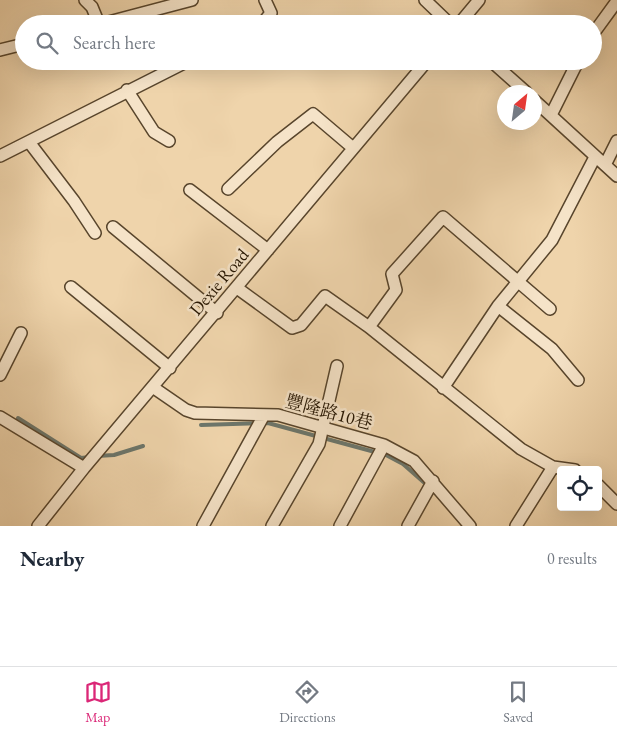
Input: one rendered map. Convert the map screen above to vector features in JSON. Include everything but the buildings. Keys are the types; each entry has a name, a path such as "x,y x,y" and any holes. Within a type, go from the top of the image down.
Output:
{"street":[{"path":"85,0 92,7 96,15"},
{"path":"126,15 157,4 192,0"},
{"path":"265,0 271,13 269,15"},
{"path":"425,0 441,15"},
{"path":"466,15 479,0"},
{"path":"602,22 617,1"},
{"path":"0,50 15,46"},
{"path":"0,156 169,70"},
{"name":"Dexie Road","path":"38,526 84,468 154,388 419,70"},
{"path":"501,70 518,85"},
{"path":"551,115 574,70"},
{"path":"127,90 154,132 169,141"},
{"path":"542,107 617,176"},
{"path":"228,189 277,142 313,114 353,148"},
{"path":"605,165 617,141"},
{"path":"29,142 74,201 95,233"},
{"path":"443,388 498,306 552,240 595,157"},
{"path":"190,190 268,250"},
{"path":"369,327 396,290 392,274 443,217 520,280 550,309"},
{"path":"113,227 217,313"},
{"path":"70,287 170,368"},
{"path":"237,288 292,328 301,325 325,296 369,327 521,449 557,468"},
{"path":"498,306 552,350 578,380"},
{"path":"0,375 21,333"},
{"path":"272,526 318,444 337,366"},
{"name":"豐隆路10巷","path":"154,388 195,414 278,415 384,445 414,461 470,526"},
{"path":"203,526 264,414"},
{"path":"0,417 84,468"},
{"path":"340,526 384,445"},
{"path":"516,526 553,467"},
{"path":"408,526 433,481"},
{"path":"602,489 617,504"}],"waterway":[{"path":"18,418 81,458 90,457"},
{"path":"201,425 268,423 386,455 403,464 428,486"},
{"path":"97,456 114,455 143,446"}]}
